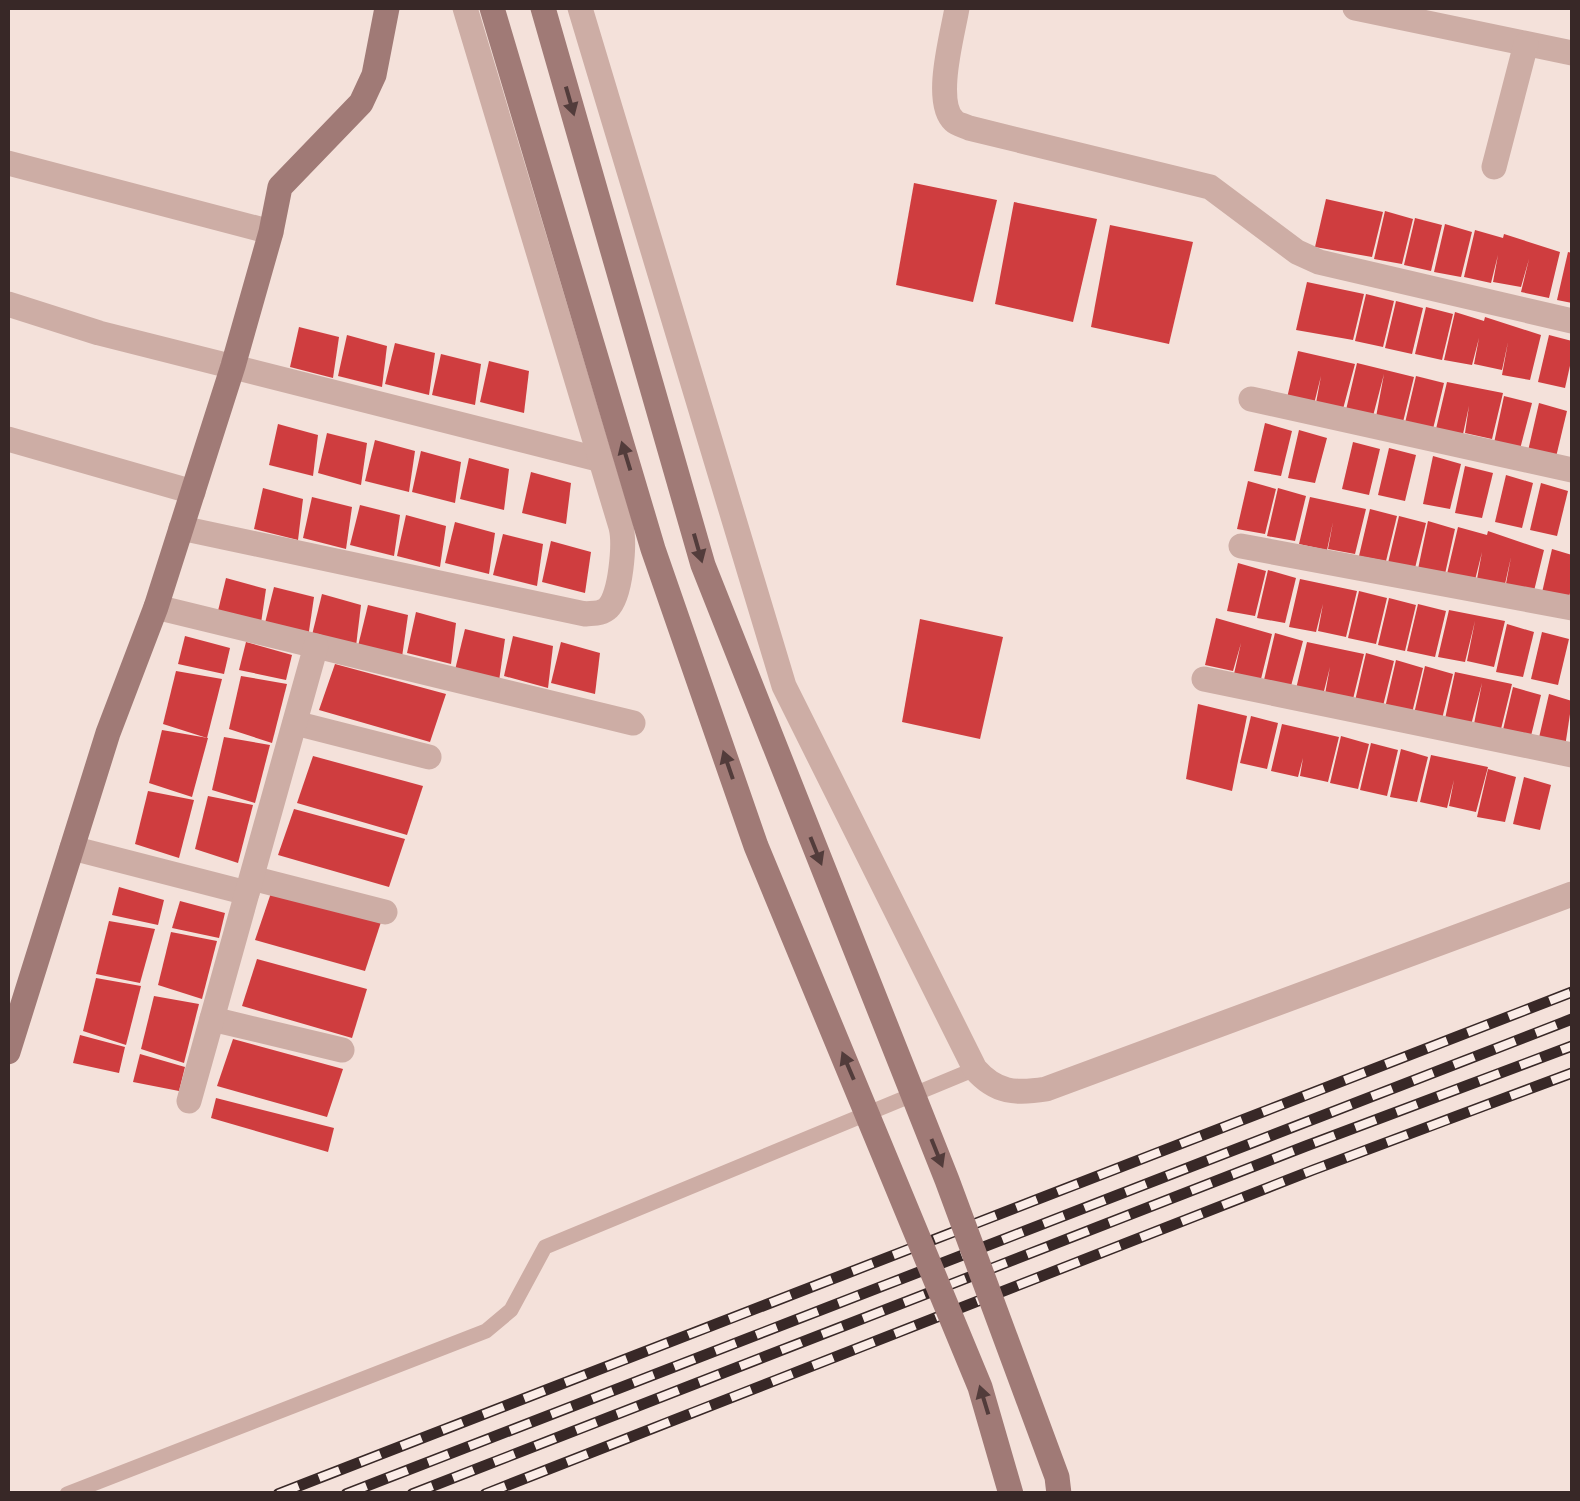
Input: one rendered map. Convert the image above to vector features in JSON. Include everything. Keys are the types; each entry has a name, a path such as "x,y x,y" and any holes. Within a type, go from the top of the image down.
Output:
{"street":[{"path":"8,1052 108,733 156,607 233,366 280,186 369,90 388,8"},
{"path":"181,528 585,614 599,613 616,596 624,537 466,8"},
{"path":"492,8 653,549 743,809 980,1386 1011,1494"},
{"path":"543,8 703,564 948,1180 1060,1494"},
{"path":"580,8 784,686 975,1069 988,1084 1006,1092 1046,1088 1572,894"},
{"path":"957,8 945,79 946,108 954,121 969,128 1210,187 1298,252 1319,262 1572,321"},
{"path":"1354,8 1403,12 1572,53"},
{"path":"1494,168 1526,44"},
{"path":"8,163 271,232"},
{"path":"8,304 99,332 601,460"},
{"path":"1251,399 1572,470"},
{"path":"8,440 193,492"},
{"path":"1241,546 1572,608"},
{"path":"156,607 633,723"},
{"path":"189,1101 316,646"},
{"path":"1204,679 1572,755"},
{"path":"295,724 429,757"},
{"path":"72,848 385,912"},
{"path":"212,1019 342,1050"}],"lane":[{"path":"67,1494 486,1332 511,1310 545,1247 975,1069"}],"building":[{"path":"914,183 997,200 973,302 896,285"},
{"path":"1326,199 1383,212 1372,257 1315,247"},
{"path":"1014,202 1097,219 1073,322 995,304"},
{"path":"1385,211 1413,219 1402,264 1374,259"},
{"path":"1415,218 1442,225 1431,271 1404,265"},
{"path":"1445,224 1472,232 1461,277 1434,272"},
{"path":"1110,225 1193,242 1169,344 1091,327"},
{"path":"1475,230 1503,238 1504,234 1560,252 1549,298 1521,292 1529,259 1521,287 1493,282 1498,255 1491,283 1464,277"},
{"path":"1568,252 1572,253 1572,303 1557,300"},
{"path":"1307,282 1364,294 1353,340 1296,330"},
{"path":"1366,294 1394,301 1383,347 1355,341"},
{"path":"1396,301 1423,308 1412,354 1385,348"},
{"path":"1426,307 1453,314 1442,360 1415,354"},
{"path":"1455,312 1541,335 1530,380 1502,375 1508,342 1502,370 1474,364 1479,338 1472,365 1444,360"},
{"path":"299,327 339,337 333,378 290,367"},
{"path":"347,335 387,346 382,387 338,376"},
{"path":"1549,335 1572,341 1565,388 1538,382"},
{"path":"395,343 435,353 429,395 385,384"},
{"path":"1298,351 1355,364 1343,409 1316,403 1321,376 1314,404 1287,398"},
{"path":"441,354 481,364 475,405 432,395"},
{"path":"489,361 529,371 524,413 480,402"},
{"path":"1357,363 1414,377 1403,422 1376,417 1384,374 1373,416 1346,410"},
{"path":"1416,376 1444,383 1433,429 1405,423"},
{"path":"1447,382 1503,393 1492,439 1465,433 1469,406 1463,434 1436,429"},
{"path":"1504,396 1532,403 1520,449 1494,443"},
{"path":"1539,403 1567,411 1556,457 1528,451"},
{"path":"1265,423 1292,431 1281,476 1254,471"},
{"path":"278,424 318,435 313,476 269,465"},
{"path":"1299,430 1327,438 1315,483 1288,478"},
{"path":"327,433 367,443 361,485 318,473"},
{"path":"375,440 415,451 409,492 365,481"},
{"path":"1353,442 1380,449 1369,495 1342,489"},
{"path":"1389,448 1416,455 1405,501 1378,495"},
{"path":"421,451 461,462 455,503 412,492"},
{"path":"1433,456 1461,464 1450,509 1423,504"},
{"path":"469,458 509,469 504,510 460,499"},
{"path":"1465,466 1493,473 1482,518 1455,513"},
{"path":"531,472 571,483 566,524 522,513"},
{"path":"1506,475 1533,483 1522,528 1495,522"},
{"path":"1248,481 1276,489 1265,534 1237,529"},
{"path":"1541,483 1568,491 1557,536 1530,530"},
{"path":"263,488 303,499 298,540 254,529"},
{"path":"1278,488 1306,496 1295,541 1267,536"},
{"path":"312,497 352,507 346,549 303,538"},
{"path":"1310,497 1366,509 1355,554 1328,549 1333,522 1327,550 1299,544"},
{"path":"360,505 400,515 394,556 350,545"},
{"path":"1370,509 1397,516 1386,561 1359,556"},
{"path":"406,515 446,526 440,567 397,556"},
{"path":"1399,516 1426,523 1415,568 1388,563"},
{"path":"1428,521 1455,529 1445,574 1418,569"},
{"path":"455,522 495,533 489,574 445,563"},
{"path":"1458,527 1487,535 1488,531 1544,550 1533,595 1505,589 1511,557 1505,584 1477,579 1482,552 1475,580 1447,574"},
{"path":"503,534 543,544 537,586 493,575"},
{"path":"551,541 591,552 585,593 542,582"},
{"path":"1552,549 1572,555 1568,602 1541,597"},
{"path":"1238,563 1266,571 1255,616 1227,611"},
{"path":"1268,570 1296,578 1285,623 1257,618"},
{"path":"226,578 266,589 260,630 216,619"},
{"path":"1300,579 1357,591 1346,637 1318,631 1323,604 1316,632 1289,627"},
{"path":"274,587 314,597 308,638 264,627"},
{"path":"1359,591 1387,598 1376,644 1348,638"},
{"path":"322,594 361,605 356,646 312,635"},
{"path":"1389,598 1416,605 1405,651 1378,645"},
{"path":"1418,604 1446,611 1435,657 1407,651"},
{"path":"368,605 408,615 402,657 358,646"},
{"path":"1449,610 1505,621 1494,667 1467,661 1475,621 1465,662 1438,657"},
{"path":"416,612 456,623 451,664 407,653"},
{"path":"1216,618 1272,634 1261,679 1234,674 1241,643 1233,671 1205,665"},
{"path":"920,619 1003,637 980,739 902,722"},
{"path":"1507,624 1534,632 1523,677 1496,672"},
{"path":"465,629 505,639 499,681 455,670"},
{"path":"1542,632 1569,639 1558,685 1531,679"},
{"path":"1275,633 1303,641 1291,686 1264,680"},
{"path":"185,636 230,648 224,674 178,664"},
{"path":"513,636 553,646 548,688 504,676"},
{"path":"246,642 292,655 286,680 239,670"},
{"path":"561,642 600,653 595,694 551,683"},
{"path":"1307,642 1364,654 1353,699 1325,694 1330,667 1323,695 1296,689"},
{"path":"1366,653 1394,661 1383,706 1355,701"},
{"path":"1396,660 1423,668 1412,713 1385,708"},
{"path":"335,664 446,694 430,742 319,710"},
{"path":"1425,666 1453,674 1442,719 1414,714"},
{"path":"176,671 222,679 207,738 163,724"},
{"path":"1455,672 1512,684 1501,729 1474,724 1482,683 1471,725 1445,719"},
{"path":"241,676 287,684 272,743 229,729"},
{"path":"1513,687 1541,695 1530,740 1502,734"},
{"path":"1549,694 1572,701 1565,747 1538,742"},
{"path":"1198,704 1247,716 1232,791 1186,779"},
{"path":"1251,716 1278,723 1267,769 1240,763"},
{"path":"1282,724 1339,737 1328,782 1300,776 1303,758 1298,777 1271,771"},
{"path":"162,730 208,738 192,797 149,783"},
{"path":"1341,736 1369,744 1358,789 1330,783"},
{"path":"224,737 270,745 255,803 212,790"},
{"path":"1371,743 1398,750 1387,796 1360,790"},
{"path":"1401,749 1428,757 1417,802 1390,797"},
{"path":"1431,755 1488,767 1476,812 1449,806 1454,780 1447,808 1420,802"},
{"path":"313,756 423,786 407,835 297,803"},
{"path":"1488,769 1516,777 1505,822 1477,817"},
{"path":"1524,777 1551,785 1540,830 1513,824"},
{"path":"148,791 194,800 179,858 135,844"},
{"path":"208,796 253,805 238,863 195,849"},
{"path":"294,809 405,839 389,887 278,855"},
{"path":"119,887 164,900 158,925 112,915"},
{"path":"271,893 381,922 365,971 255,940"},
{"path":"180,901 225,913 219,938 172,928"},
{"path":"109,921 155,929 140,983 96,974"},
{"path":"171,932 217,941 202,999 158,985"},
{"path":"257,959 367,989 352,1038 242,1006"},
{"path":"96,978 141,986 126,1045 83,1031"},
{"path":"154,996 199,1004 184,1063 141,1049"},
{"path":"80,1035 125,1047 119,1073 73,1063"},
{"path":"233,1039 343,1069 327,1117 217,1086"},
{"path":"140,1054 185,1067 179,1091 133,1082"},
{"path":"216,1098 334,1128 328,1152 211,1118"}],"railway":[{"path":"278,1494 1572,992"},
{"path":"346,1494 1572,1019"},
{"path":"412,1494 1572,1046"},
{"path":"485,1494 1313,1170 1572,1073"}]}
